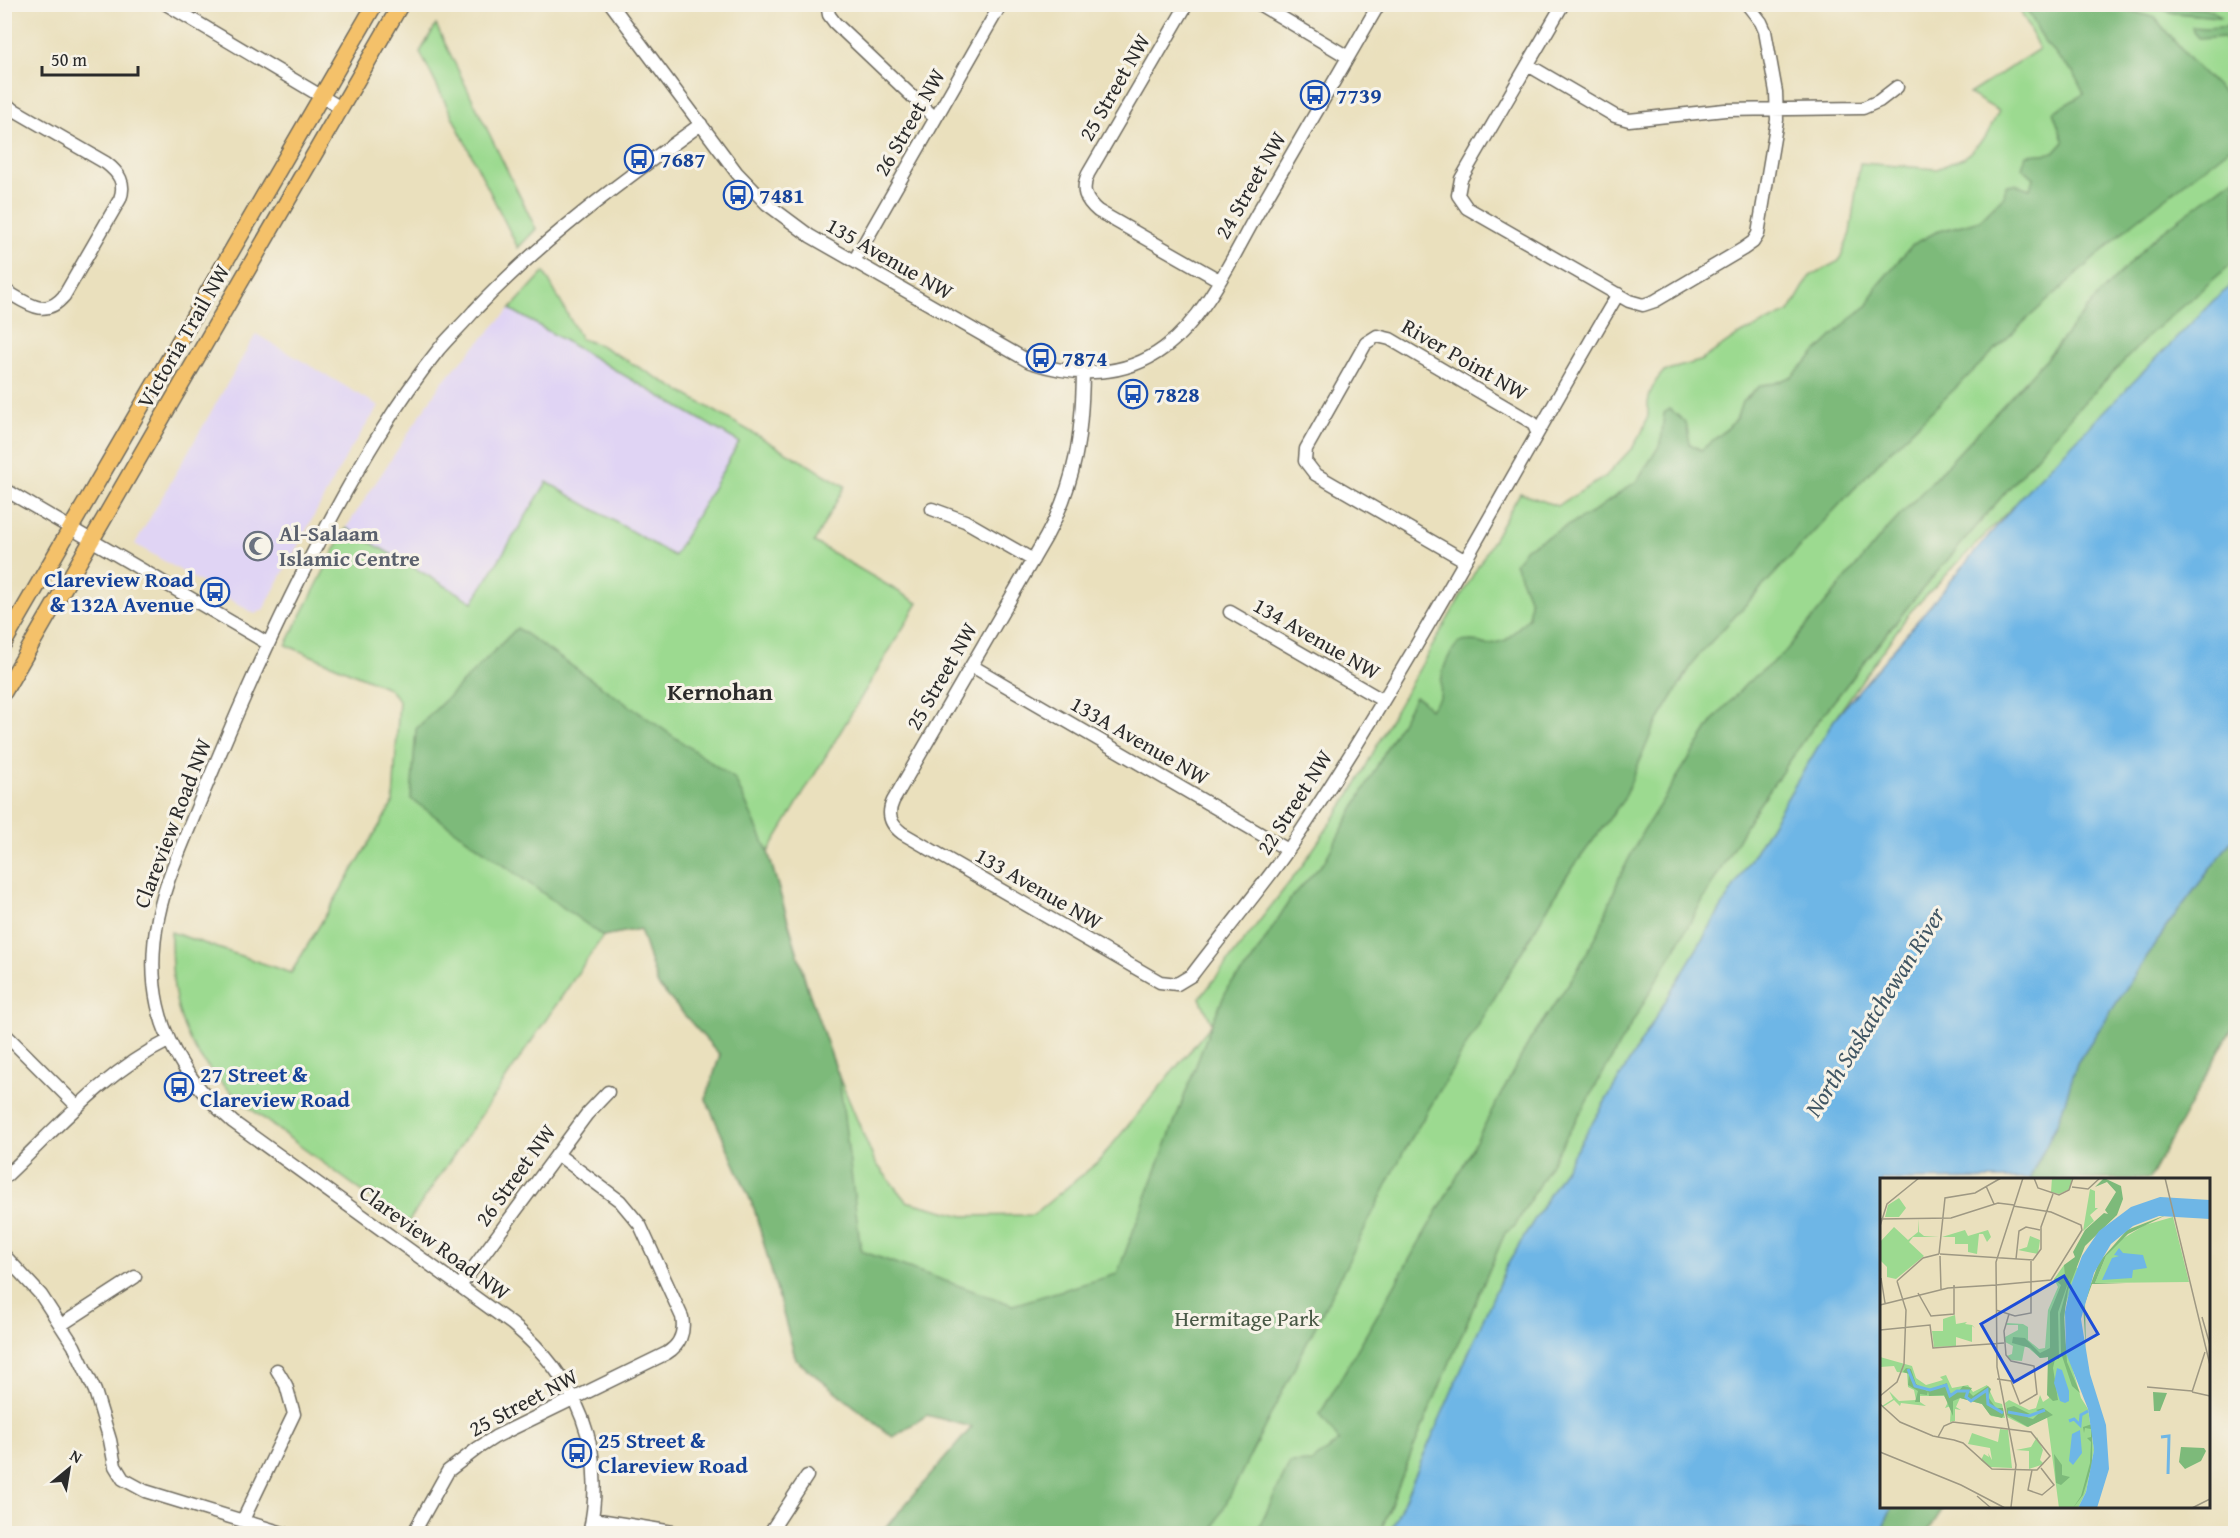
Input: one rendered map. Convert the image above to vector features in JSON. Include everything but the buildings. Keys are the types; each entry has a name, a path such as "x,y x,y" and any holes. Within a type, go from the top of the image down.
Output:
{"main road":[{"name":"Victoria Trail NW","path":"4,643 375,4"},
{"name":"Victoria Trail NW","path":"4,692 401,4"}],"street":[{"path":"166,4 341,108"},
{"name":"135 Avenue NW","path":"611,4 737,173 767,204 810,236 1030,362 1064,371 1083,373 1115,370 1133,364"},
{"name":"26 Street NW","path":"854,261 1001,4"},
{"name":"25 Street NW","path":"1187,4 1088,174 1084,194 1098,211 1219,280"},
{"path":"1259,4 1348,57"},
{"name":"24 Street NW","path":"1133,364 1164,348 1201,310 1378,4"},
{"path":"1563,4 1461,179 1458,195 1467,208 1636,304 1643,305 1655,301 1743,249 1756,238 1776,130 1777,109 1766,31 1755,12 1747,4"},
{"path":"827,6 829,15 835,22 935,118"},
{"path":"1528,65 1622,119 1636,120 1725,110 1863,108 1879,101 1897,87"},
{"path":"4,104 106,163 118,174 123,184 120,199 64,296 54,306 47,308 32,306 4,290"},
{"name":"Clareview Road NW","path":"590,1533 596,1490 592,1452 582,1415 552,1364 528,1337 221,1111 191,1079 168,1041 155,991 153,941 157,916 173,867 267,643 361,462 400,402 441,347 536,249 595,202 701,124"},
{"name":"River Point NW","path":"1425,627 1618,294"},
{"name":"River Point NW","path":"1464,560 1316,474 1305,461 1306,449 1366,343 1377,336 1390,339 1533,423 1537,432"},
{"name":"25 Street NW","path":"890,814 893,801 1059,511 1076,465 1081,426 1083,373"},
{"path":"4,489 267,643"},
{"path":"932,509 965,520 1033,560"},
{"name":"134 Avenue NW","path":"1230,612 1382,700"},
{"name":"22 Street NW","path":"1177,984 1192,975 1288,850 1315,811 1425,627"},
{"name":"133A Avenue NW","path":"972,666 1288,850"},
{"name":"133 Avenue NW","path":"890,814 893,825 902,833 1160,982 1177,984"},
{"path":"4,1033 78,1107"},
{"path":"4,1178 112,1075 128,1063 168,1041"},
{"name":"26 Street NW","path":"460,1286 587,1114 608,1092"},
{"name":"25 Street NW","path":"413,1533 448,1471 478,1448 495,1437 667,1353 681,1338 682,1317 640,1225 620,1201 557,1154"},
{"path":"4,1256 41,1295 74,1347 95,1391 110,1440 115,1466 123,1479 145,1491 286,1533"},
{"path":"61,1324 135,1277"},
{"path":"243,1520 294,1414 286,1385 277,1370"},
{"path":"769,1533 807,1476"},
{"path":"593,1519 685,1533"}],"shaded area":[{"path":"510,309 739,442 675,556 547,482 474,603 346,528 442,382"},
{"path":"256,334 379,406 348,453 263,610 255,614 135,544"}],"green space":[{"name":"Hermitage Park","path":"2018,5 2235,5 2235,283 2214,300 1910,612 1834,720 1506,1267 1390,1533 881,1533 972,1427 927,1415 893,1437 796,1360 754,1208 706,1099 720,1055 658,985 640,929 603,936 407,1224 244,1103 206,1065 188,1037 175,993 171,932 291,973 393,803 399,700 388,688 286,645 346,528 473,602 547,482 674,556 739,442 510,309 544,272 581,339 600,345 845,486 814,542 918,603 768,852 809,992 839,1077 875,1162 906,1201 964,1216 1033,1215 1098,1162 1212,1024 1200,998 1302,866 1356,785 1394,713 1520,493 1557,506 1605,477 1633,447 1642,432 1648,416 1651,391 1664,371 1700,361 1737,336 1789,312 1810,276 1839,261 1850,233 1860,163 1937,169 1965,157 1986,136 1999,111 1969,94 2039,49"},
{"name":"Hermitage Park","path":"2025,5 2116,5 2155,18 2190,60 2235,104 2235,144 2133,223 2025,321 1882,459 1696,658 1653,729 1624,799 1566,877 1404,1151 1211,1533 881,1533 972,1427 927,1415 893,1437 796,1360 754,1208 706,1099 720,1055 658,985 640,929 603,936 411,799 416,729 517,628 735,779 768,852 807,987 839,1077 861,1251 1013,1305 1117,1274 1212,1023 1228,987 1250,964 1291,898 1324,862 1415,697 1422,700 1430,709 1440,698 1444,668 1449,655 1459,642 1473,641 1487,645 1506,640 1529,617 1530,601 1515,563 1526,548 1593,512 1638,480 1661,443 1664,413 1670,409 1686,423 1690,444 1701,450 1728,428 1737,417 1742,402 1761,385 1776,383 1792,376 1851,318 1868,305 1877,286 1912,245 1936,232 1980,220 2004,196 2006,185 2015,184 2030,189 2033,178 2022,168 2026,155 2054,153 2064,142 2053,112 2084,94 2073,72 2045,43"},
{"path":"2146,5 2187,5 2213,10 2220,17 2174,13"},
{"path":"436,25 536,229 518,248 420,52"},
{"path":"2235,26 2235,54 2223,37 2199,39 2192,27 2205,28"},
{"path":"2235,177 2235,261 2151,333 2072,415 1914,599 1812,729 1752,815 1515,1226 1505,1233 1413,1449 1380,1533 1256,1533 1290,1463 1312,1462 1339,1441 1320,1414 1453,1184 1530,1040 1573,977 1599,931 1619,878 1643,831 1714,719 1746,684 1784,653 1882,535 2044,361 2097,297 2155,237"},
{"path":"2235,836 2235,1023 2150,1178 2030,1178 2060,1117 2077,1063 2167,926"},
{"path":"1892,1508 1943,1508 1927,1533 1880,1534"}],"water":[{"name":"North Saskatchewan River","path":"2235,283 2235,836 2167,926 2077,1063 2060,1117 2030,1178 1880,1178 1880,1508 1892,1508 1880,1533 1390,1533 1506,1267 1834,720 2028,489 2214,300"}],"place":[{"name":"7739","path":"1315,95"},
{"name":"7687","path":"639,159"},
{"name":"7481","path":"738,195"},
{"name":"7874","path":"1041,358"},
{"name":"7828","path":"1133,394"},
{"name":"Al-Salaam Islamic Centre","path":"258,546"},
{"name":"Clareview Road & 132A Avenue","path":"215,592"},
{"name":"27 Street & Clareview Road","path":"179,1087"},
{"name":"25 Street & Clareview Road","path":"577,1453"}],"district":[{"name":"Kernohan","path":"720,692"}]}
